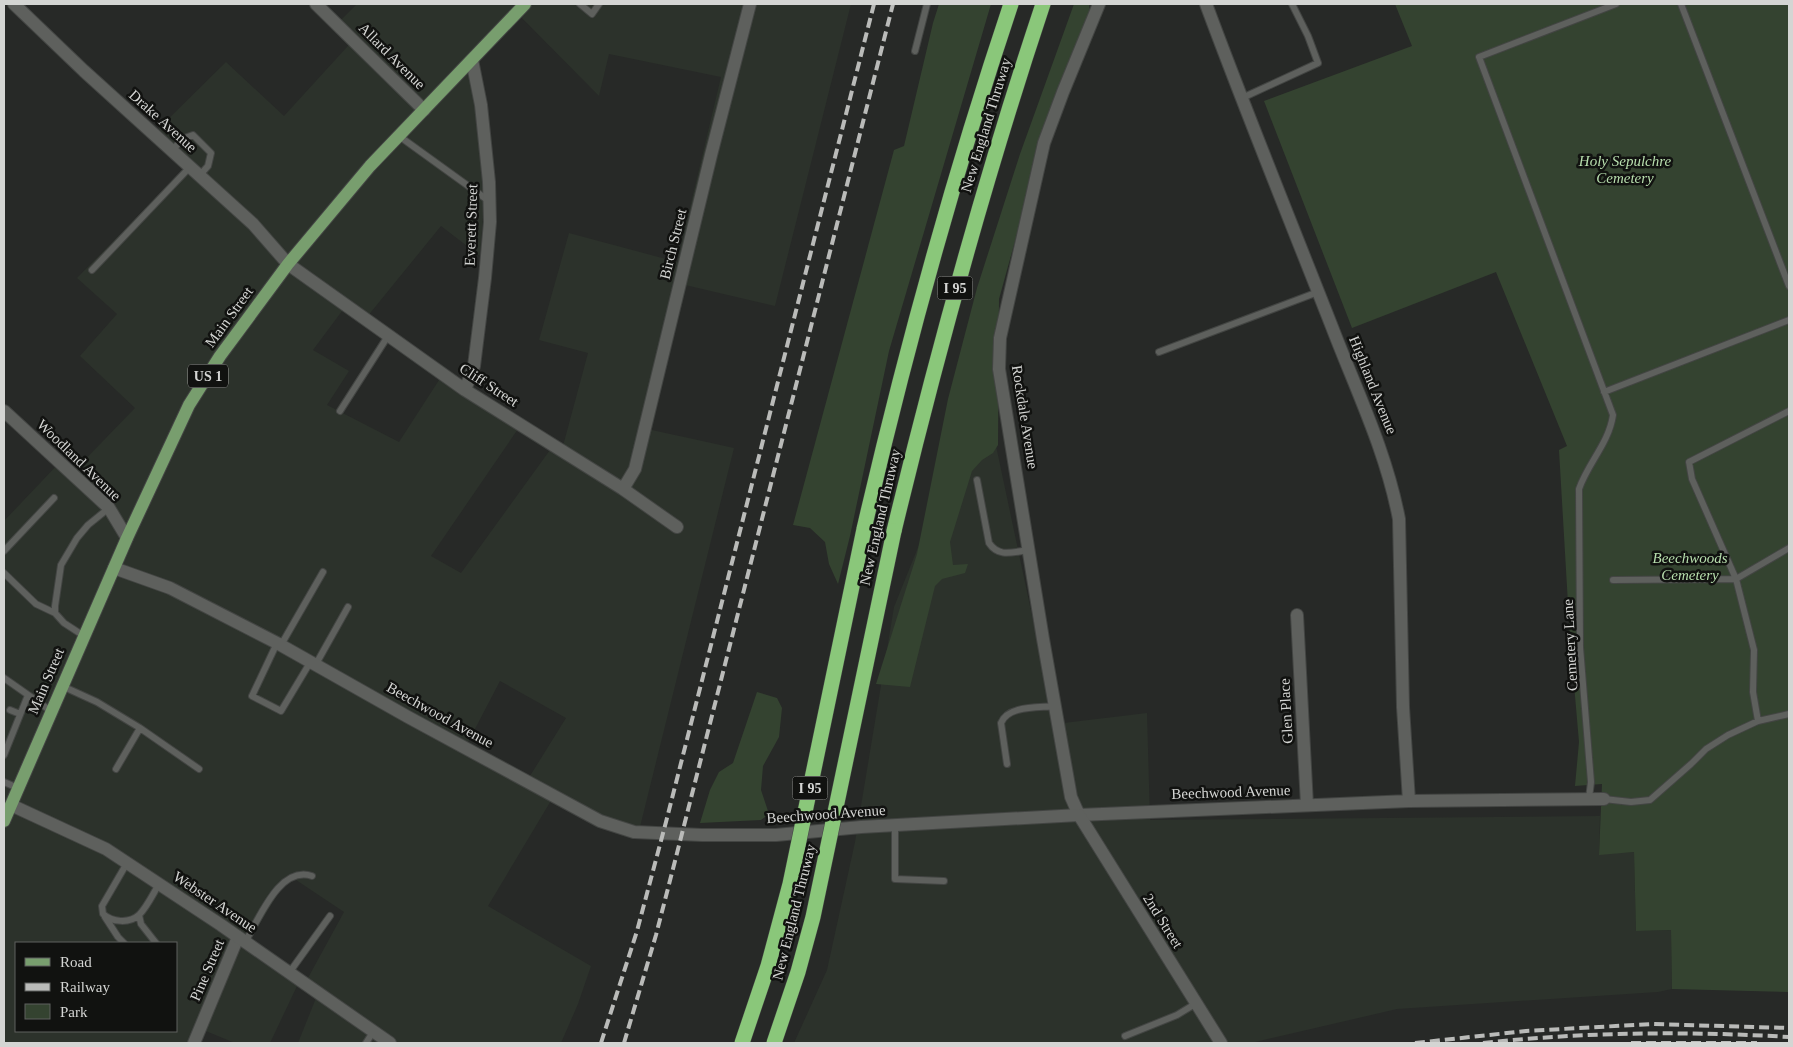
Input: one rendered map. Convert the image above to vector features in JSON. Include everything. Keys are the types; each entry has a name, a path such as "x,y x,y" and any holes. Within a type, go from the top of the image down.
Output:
{"highway":[{"name":"New England Thruway","path":"742,1043 768,966 790,884 864,529 921,299 952,190 1011,4"},
{"name":"New England Thruway","path":"774,1043 798,972 813,917 894,531 951,303 996,150 1043,4"}],"main road":[{"name":"Main Street","path":"4,821 127,538 190,405 220,356 288,264 370,166 525,4"}],"street":[{"name":"Drake Avenue","path":"14,4 84,71 253,224 288,264"},
{"name":"Allard Avenue","path":"316,4 424,110"},
{"name":"Birch Street","path":"623,489 635,469 750,4"},
{"name":"Rockdale Avenue","path":"1078,815 1071,797 999,369 1000,338 1044,143 1062,92 1099,4"},
{"name":"Highland Avenue","path":"1206,4 1318,292 1381,447 1394,491 1399,520 1403,707 1409,801"},
{"name":"Everett Street","path":"466,390 474,366 486,278 490,222 489,182 481,105 472,60"},
{"name":"Cliff Street","path":"288,264 466,390 623,489 677,528"},
{"name":"Woodland Avenue","path":"4,411 109,508 127,538"},
{"name":"Beechwood Avenue","path":"114,568 170,588 279,644 408,717 600,821 634,832 702,835 776,835 895,825 1078,815 1409,801 1604,799"},
{"name":"Glen Place","path":"1297,615 1307,806"},
{"name":"Webster Avenue","path":"11,805 106,849 289,973 370,1038 390,1043"},
{"name":"2nd Street","path":"1078,815 1221,1043"},
{"name":"Pine Street","path":"194,1043 242,940"}],"lane":[{"path":"580,4 592,14 600,4"},
{"path":"915,51 927,4"},
{"path":"1242,98 1318,63 1308,36 1292,4"},
{"path":"1616,4 1479,57 1604,392 1789,320"},
{"path":"1681,4 1789,286"},
{"path":"92,270 195,172 208,166 211,153 193,135 182,139 172,151"},
{"path":"399,136 490,202"},
{"path":"1159,352 1318,292"},
{"path":"340,410 388,336"},
{"name":"Cemetery Lane","path":"1589,798 1591,773 1580,647 1579,489 1583,477 1611,429 1613,415 1604,392"},
{"path":"1758,721 1753,692 1754,650 1736,579 1692,479 1689,462 1789,411"},
{"path":"977,480 989,543 994,550 999,553 1029,550"},
{"path":"4,551 54,498"},
{"path":"55,613 61,566 77,538 88,525 109,508"},
{"path":"1613,580 1736,579 1789,548"},
{"path":"322,572 279,644 252,696 281,711 314,663 348,607"},
{"path":"4,573 36,604 55,613 64,624 84,636"},
{"path":"4,678 51,711"},
{"path":"62,686 97,702 140,728 199,769"},
{"path":"4,753 28,695"},
{"path":"1007,764 1002,719 1011,712 1055,706"},
{"path":"10,710 20,714"},
{"path":"1604,799 1631,802 1650,800 1706,749 1728,735 1758,721 1789,714"},
{"path":"116,769 140,728"},
{"path":"4,782 18,788"},
{"path":"895,825 895,879 944,881"},
{"path":"123,942 103,914 102,906 127,864"},
{"path":"242,940 284,882 300,874 312,876"},
{"path":"103,914 109,920 121,921 139,915 159,884"},
{"path":"139,915 141,924 155,942"},
{"path":"289,973 330,916"},
{"path":"1125,1036 1177,1014 1195,1004"}],"shaded area":[{"path":"357,4 851,4 775,306 681,284 643,428 734,448 638,835 552,799 488,906 591,966 578,1004 561,1043 298,1043 316,998 303,987 344,912 293,878 284,884 246,946 298,984 270,1043 235,1043 196,1027 190,1043 4,1043 4,521 61,461 73,472 135,408 80,356 117,314 77,278 186,167 152,135 226,62 284,116 357,36 341,20","holes":["514,10 599,96 609,54 721,77 677,262 569,233 539,340 588,353 560,457 550,450 461,573 431,556 518,429 441,377 399,442 327,405 349,371 313,350 348,303 367,317 441,226 480,256 485,193 478,103 467,57","500,681 566,718 525,784 464,750"]},
{"path":"995,441 1055,724 1147,713 1150,820 1600,816 1599,854 1634,852 1636,931 1671,930 1672,989 1658,992 1397,1009 1251,1043 794,1043 827,970 855,842 894,607 960,443"}],"green space":[{"path":"939,4 991,4 889,351 838,584 829,564 825,542 810,528 793,525 894,150 904,146"},
{"path":"1074,4 1089,4 1090,13 1031,183 999,299 998,445 993,453 982,460 972,471 950,542 953,565 968,564 965,573 942,579 935,586 910,687 876,684 917,554 948,399 977,288 1020,154"},
{"name":"Holy Sepulchre Cemetery","path":"1395,4 1789,4 1789,992 1672,989 1671,930 1636,931 1634,852 1599,855 1602,784 1575,786 1579,742 1570,638 1559,450 1567,446 1496,272 1352,328 1264,101 1412,46"},
{"path":"757,692 777,698 782,708 779,737 763,766 761,790 769,814 761,820 700,823 710,790 719,772 733,763"}],"railway":[{"path":"601,1043 637,931 666,822 874,4"},
{"path":"624,1043 656,935 893,4"},
{"path":"1415,1043 1526,1031 1652,1024 1789,1028"},
{"path":"1483,1043 1597,1035 1674,1033 1789,1037"},
{"path":"1631,1043 1757,1043"}],"park label":[{"name":"Beechwoods Cemetery","path":"1690,566"}]}
